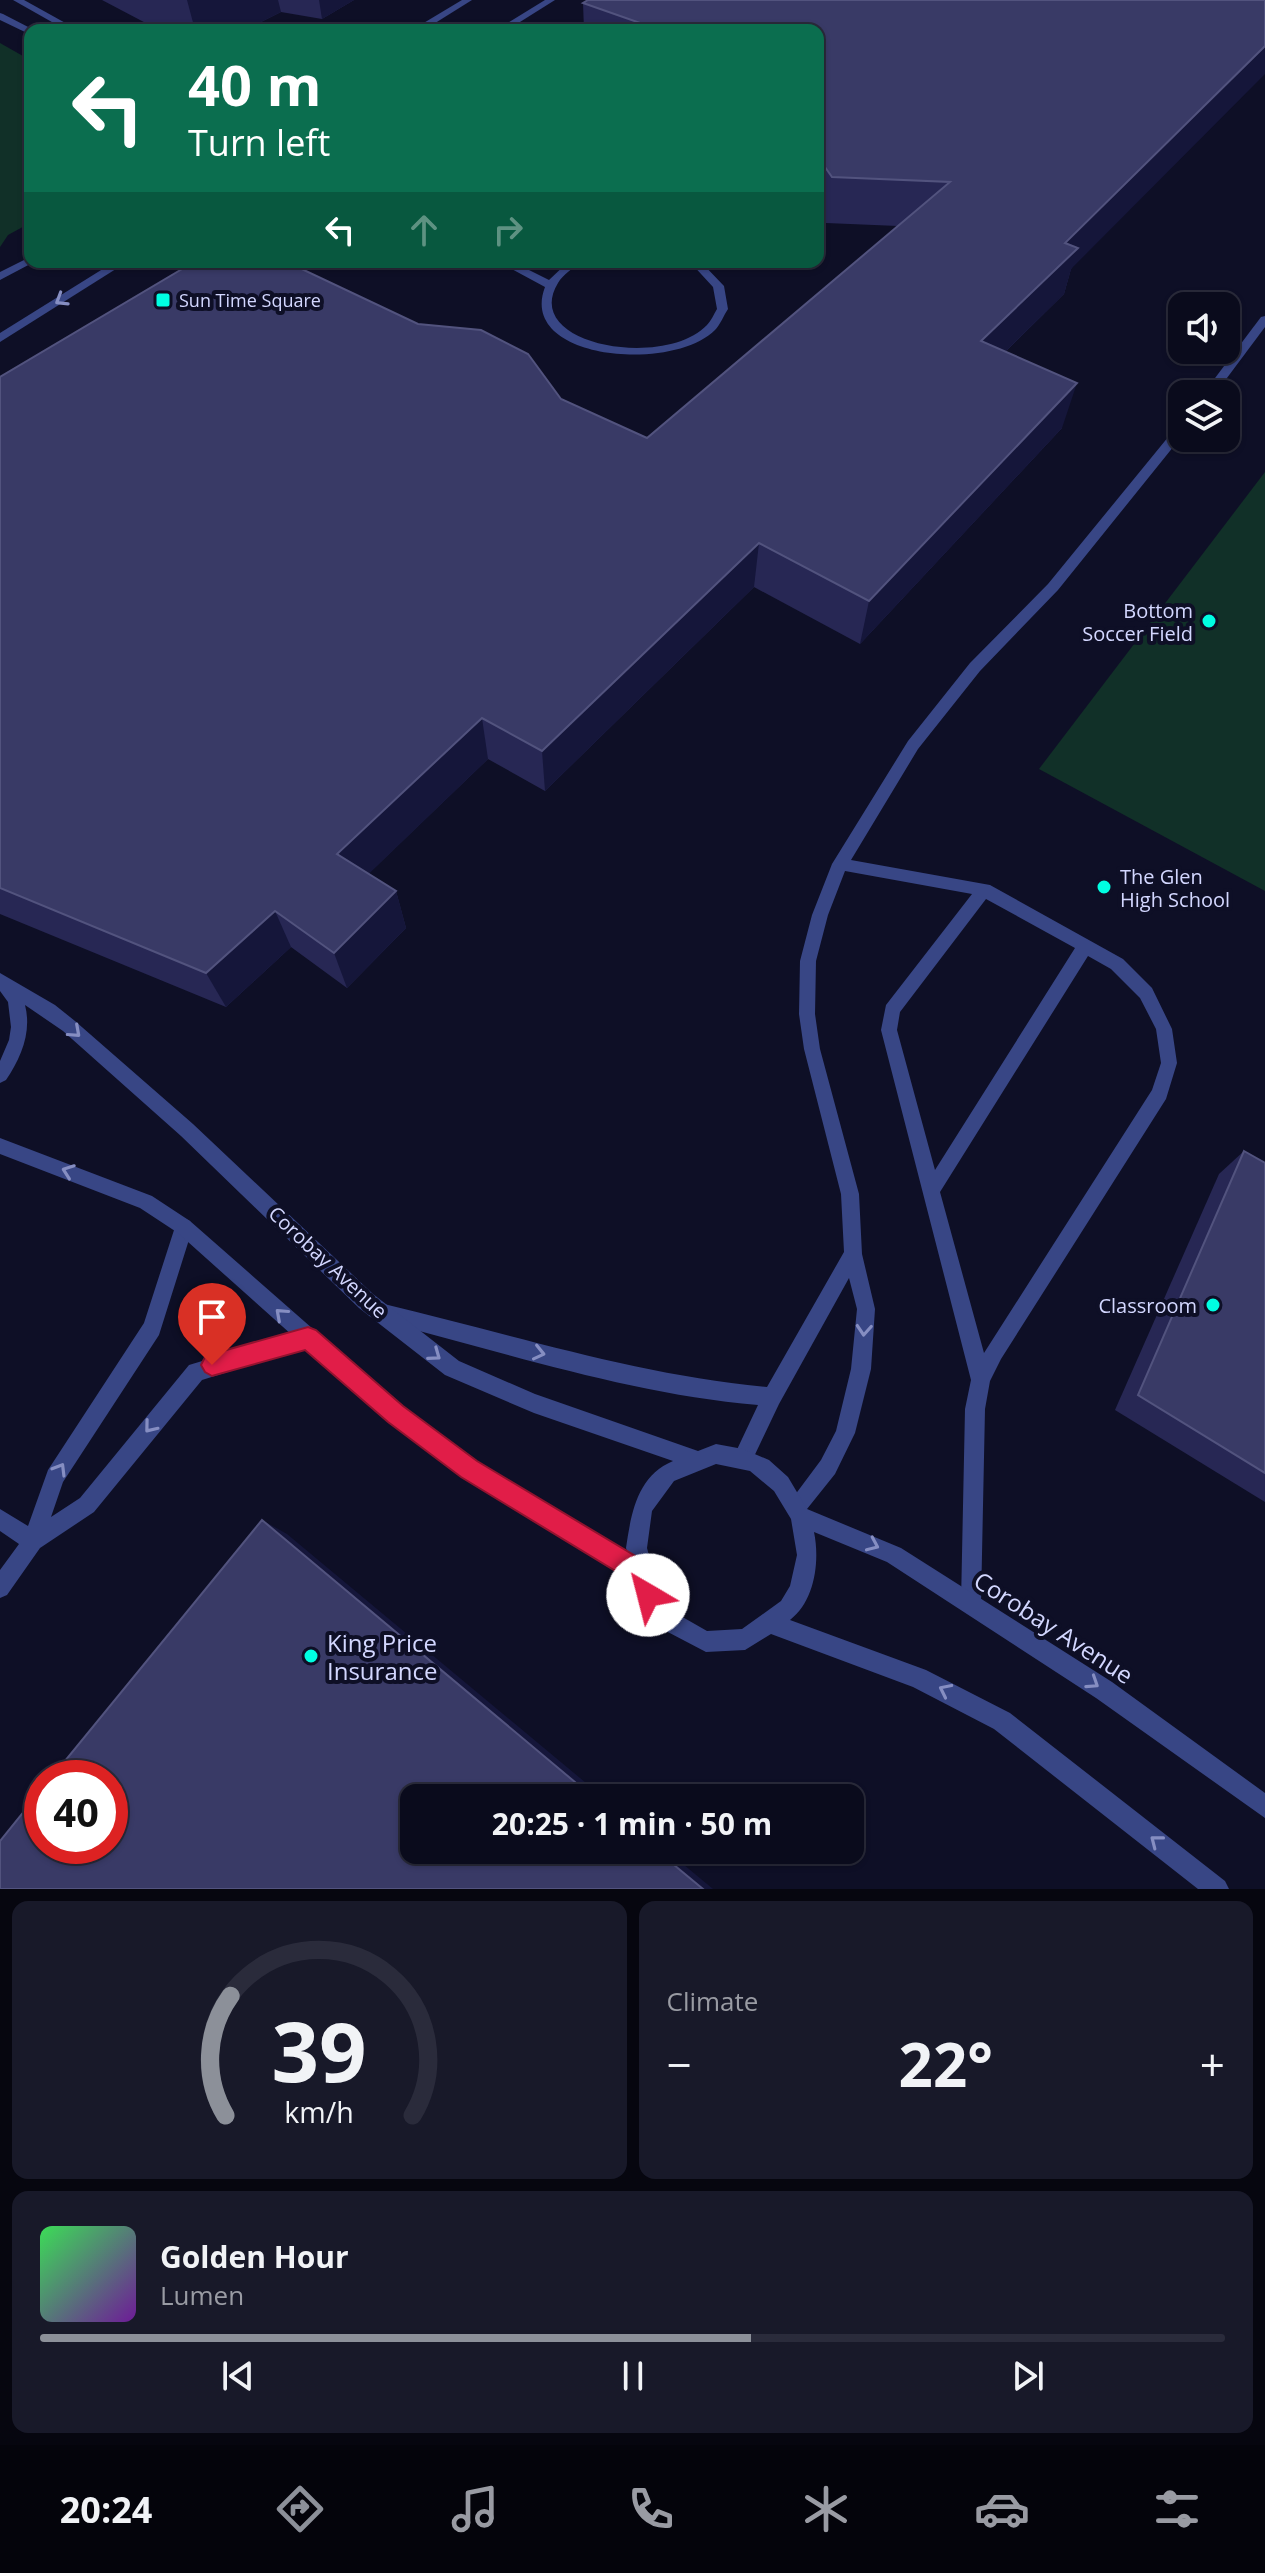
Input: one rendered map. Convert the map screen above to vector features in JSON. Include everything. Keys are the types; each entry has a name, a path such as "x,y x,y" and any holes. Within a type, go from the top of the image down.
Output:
{"street":[{"path":"17,0 62,24"},
{"path":"427,24 468,0"},
{"path":"511,24 551,0"},
{"path":"0,16 24,28"},
{"path":"0,277 24,263"},
{"path":"0,338 112,268"},
{"path":"516,268 550,285"},
{"path":"567,268 550,285 548,312 556,326 569,337 610,352 658,352 698,338 712,326 721,313 723,299 719,285 703,268"},
{"path":"1219,380 1265,319"},
{"path":"798,1512 828,1467 845,1433 861,1369 866,1309 853,1254 850,1194 812,1049 807,1014 808,961 820,915 840,864 890,779 951,695 1053,587 1168,445"},
{"path":"840,864 984,890 1117,964 1146,993 1164,1029 1169,1063 1160,1093 994,1352 981,1380 975,1409 971,1603"},
{"path":"981,1380 889,1030 892,1010 984,890"},
{"path":"931,1191 1085,946"},
{"name":"Corobay Avenue","path":"0,1075 11,1062 21,1023 6,985"},
{"name":"Corobay Avenue","path":"6,985 49,1010 69,1026 187,1130 382,1313 452,1368 485,1384 691,1458"},
{"path":"0,1146 146,1202 184,1227 395,1414 469,1469 638,1572"},
{"path":"0,1588 33,1541 55,1477 152,1328 184,1227"},
{"path":"743,1458 772,1397 796,1360 853,1254"},
{"path":"382,1313 631,1375 734,1395 772,1397"},
{"path":"33,1541 87,1505 196,1372 308,1338"},
{"name":"Corobay Avenue","path":"716,1454 743,1458 766,1470 787,1490 798,1512 807,1545 804,1576 792,1603 773,1624 753,1637 729,1643 706,1640 683,1631 663,1616 648,1595 638,1572 637,1536 645,1503 664,1475 691,1458 716,1454"},
{"name":"Corobay Avenue","path":"798,1512 894,1555 971,1603 1104,1690 1265,1807"},
{"path":"0,1519 33,1541"},
{"path":"773,1624 918,1678 1002,1721 1217,1889"}],"green space":[{"path":"0,43 24,57 24,226 8,235 0,247"},
{"name":"Bottom Soccer Field","path":"1265,472 1265,891 1039,769"}],"building":[{"path":"588,0 1265,0 1265,46 1065,243 1078,248 981,341 1077,383 869,601 759,543 542,751 482,718 337,854 396,891 334,953 275,911 206,973 0,888 0,377 184,268 300,268 418,324 481,330 528,354 561,399 647,438 950,182 832,177 824,166 824,24 643,24 583,3"},
{"name":"Classroom","path":"1244,1151 1265,1163 1265,1473 1138,1395"},
{"name":"King Price Insurance","path":"262,1520 577,1784 400,1784 400,1864 673,1864 703,1889 0,1889 0,1841 24,1811 24,1864 128,1864 128,1760 66,1760"}],"place":[{"name":"Sun Time Square","path":"163,300"},
{"name":"Bottom Soccer Field","path":"1209,621"},
{"name":"The Glen High School","path":"1104,887"},
{"name":"Classroom","path":"1213,1305"},
{"name":"King Price Insurance","path":"311,1656"}],"route":[{"path":"212,1365 308,1338 395,1414 469,1469 638,1572 648,1595"}]}
